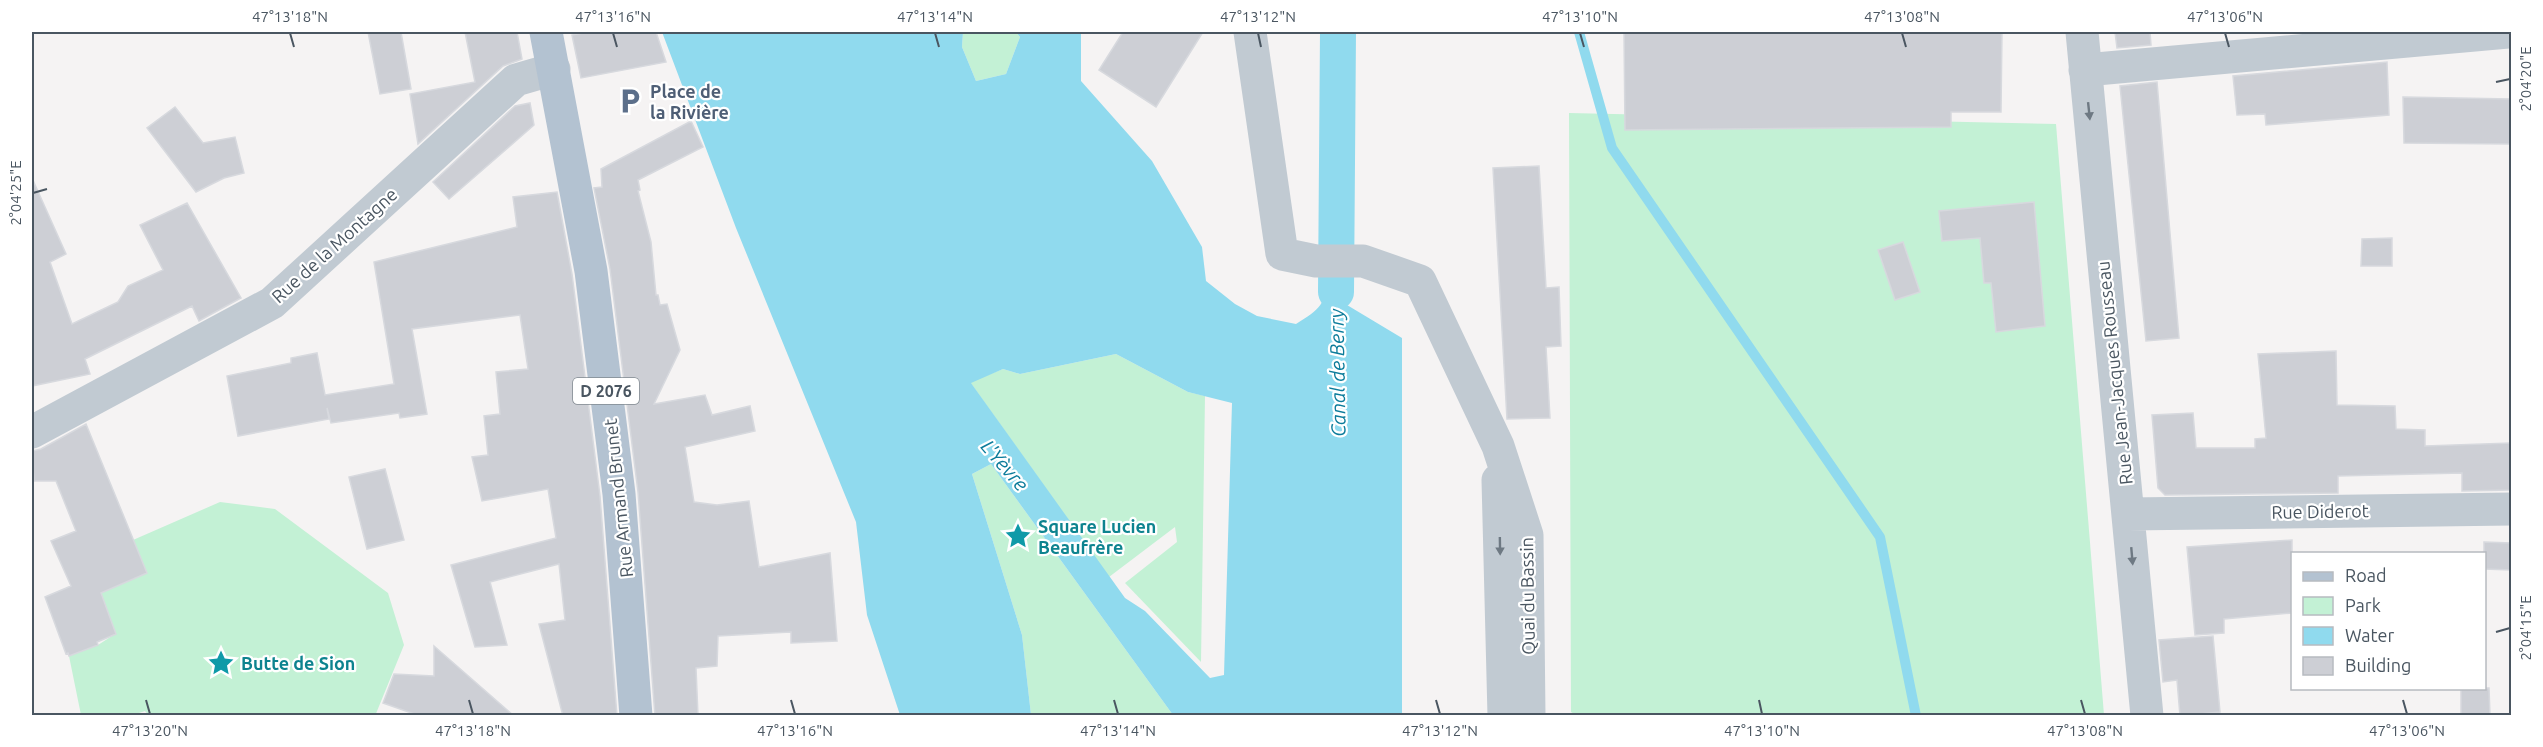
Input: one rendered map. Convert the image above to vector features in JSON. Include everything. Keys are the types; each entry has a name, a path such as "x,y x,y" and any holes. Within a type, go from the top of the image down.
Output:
{"main road":[{"name":"D 2076","path":"546,32 554,69"},
{"name":"Rue Armand Brunet","path":"554,69 582,213 594,294 622,525 636,716"}],"street":[{"name":"Quai du Bassin","path":"1250,32 1282,254 1316,261 1363,261 1420,280 1497,446 1527,535 1528,716"},
{"name":"Rue Jean-Jacques Rousseau","path":"2082,32 2147,716"},
{"path":"2085,70 2508,32"},
{"name":"Rue de la Montagne","path":"32,432 272,303 516,80 554,69"},
{"name":"Quai du Bassin","path":"1497,446 1504,716"},
{"name":"Rue Diderot","path":"2128,514 2511,509"}],"green space":[{"path":"963,32 1016,32 1020,37 1006,74 976,81 962,47"},
{"path":"1569,113 2056,124 2104,715 1578,716 1571,712"},
{"path":"1116,354 1188,392 1205,396 1201,662 1125,583 1177,542 1175,527 1109,577 970,382 1003,369 1020,374"},
{"name":"Square Lucien Beaufrère","path":"991,464 1173,715 1031,715 1022,635 972,474"},
{"path":"220,502 275,509 388,593 404,645 375,716 149,716 145,711 133,715 81,715 69,656 98,645 115,634 101,593 133,540"}],"water":[{"name":"L'Yèvre","path":"662,32 963,32 962,47 976,81 1006,74 1020,37 1016,32 1081,32 1081,81 1152,161 1202,247 1206,281 1235,304 1257,316 1296,324 1320,305 1325,294 1327,276 1342,276 1347,305 1402,338 1402,715 1173,715 991,464 972,474 1022,635 1031,715 900,715 867,615 856,522 736,228","holes":["1116,354 1188,392 1232,403 1224,675 1210,678 1145,611 1125,598 971,383 1003,369 1020,374"]}],"building":[{"path":"368,32 401,32 411,89 380,94"},
{"path":"465,32 517,32 522,59 503,66 418,144 410,94 475,82"},
{"path":"589,32 656,32 666,62 581,78 572,35"},
{"path":"1123,32 1203,32 1156,107 1099,70"},
{"path":"1624,32 2002,32 2001,112 1951,112 1951,127 1625,130"},
{"path":"2115,32 2150,32 2151,45 2117,48"},
{"path":"2387,62 2389,115 2266,125 2265,114 2237,115 2233,76"},
{"path":"2157,82 2179,338 2146,341 2120,86"},
{"path":"2403,97 2511,99 2511,144 2404,143"},
{"path":"530,103 534,125 449,199 433,182 515,106"},
{"path":"175,107 203,143 235,137 244,173 224,178 196,192 147,128"},
{"path":"691,121 703,147 638,180 640,190 638,191 651,242 656,295 658,295 660,305 667,304 680,350 654,404 705,395 712,415 750,406 755,431 685,447 694,502 717,505 749,501 759,567 830,553 837,641 791,643 791,632 718,636 717,666 696,668 698,716 655,716 638,492 610,269 594,188 602,187 601,169"},
{"path":"1539,166 1546,288 1559,287 1561,346 1546,347 1550,418 1507,419 1493,168"},
{"path":"32,178 66,254 50,262 72,324 118,302 128,286 163,270 140,225 187,203 241,298 199,321 192,306 85,359 90,374 32,386"},
{"path":"557,192 572,274 600,496 617,716 563,716 539,624 565,620 559,564 490,582 507,645 475,647 451,565 556,538 548,489 482,501 472,457 488,455 484,416 500,414 496,372 528,369 520,315 412,329 427,414 400,418 399,413 331,423 327,408 329,419 238,436 227,376 291,363 291,358 317,353 325,395 394,384 374,262 517,227 513,197"},
{"path":"2034,202 2045,326 1996,332 1991,283 1984,283 1980,238 1942,241 1939,211"},
{"path":"2392,238 2392,266 2361,266 2362,239"},
{"path":"1903,242 1920,292 1895,300 1878,250"},
{"path":"2336,351 2337,405 2395,406 2396,429 2425,430 2425,446 2511,443 2511,490 2462,491 2462,473 2338,476 2338,493 2165,495 2158,488 2152,415 2193,413 2196,448 2255,448 2255,439 2266,438 2258,354"},
{"path":"86,424 147,573 101,593 116,634 97,642 98,645 69,656 68,653 66,654 45,597 71,586 51,541 76,531 56,481 34,481 32,451 41,449"},
{"path":"385,469 404,540 367,549 349,477"},
{"path":"2292,540 2291,613 2224,619 2224,633 2195,635 2187,547"},
{"path":"2484,542 2511,543 2511,570 2486,569 2486,552 2484,552"},
{"path":"2213,636 2220,712 2180,716 2177,680 2163,682 2159,640"},
{"path":"434,646 514,716 420,716 383,703 394,674 434,676"},
{"path":"2489,688 2490,716 2461,716 2461,690"}],"waterway":[{"name":"Canal de Berry","path":"1336,292 1338,32"},
{"path":"1579,32 1612,148 1880,537 1916,716"}],"place":[{"name":"Place de la Rivière","path":"630,101"},
{"name":"Square Lucien Beaufrère","path":"1018,536"},
{"name":"Butte de Sion","path":"221,663"}]}
